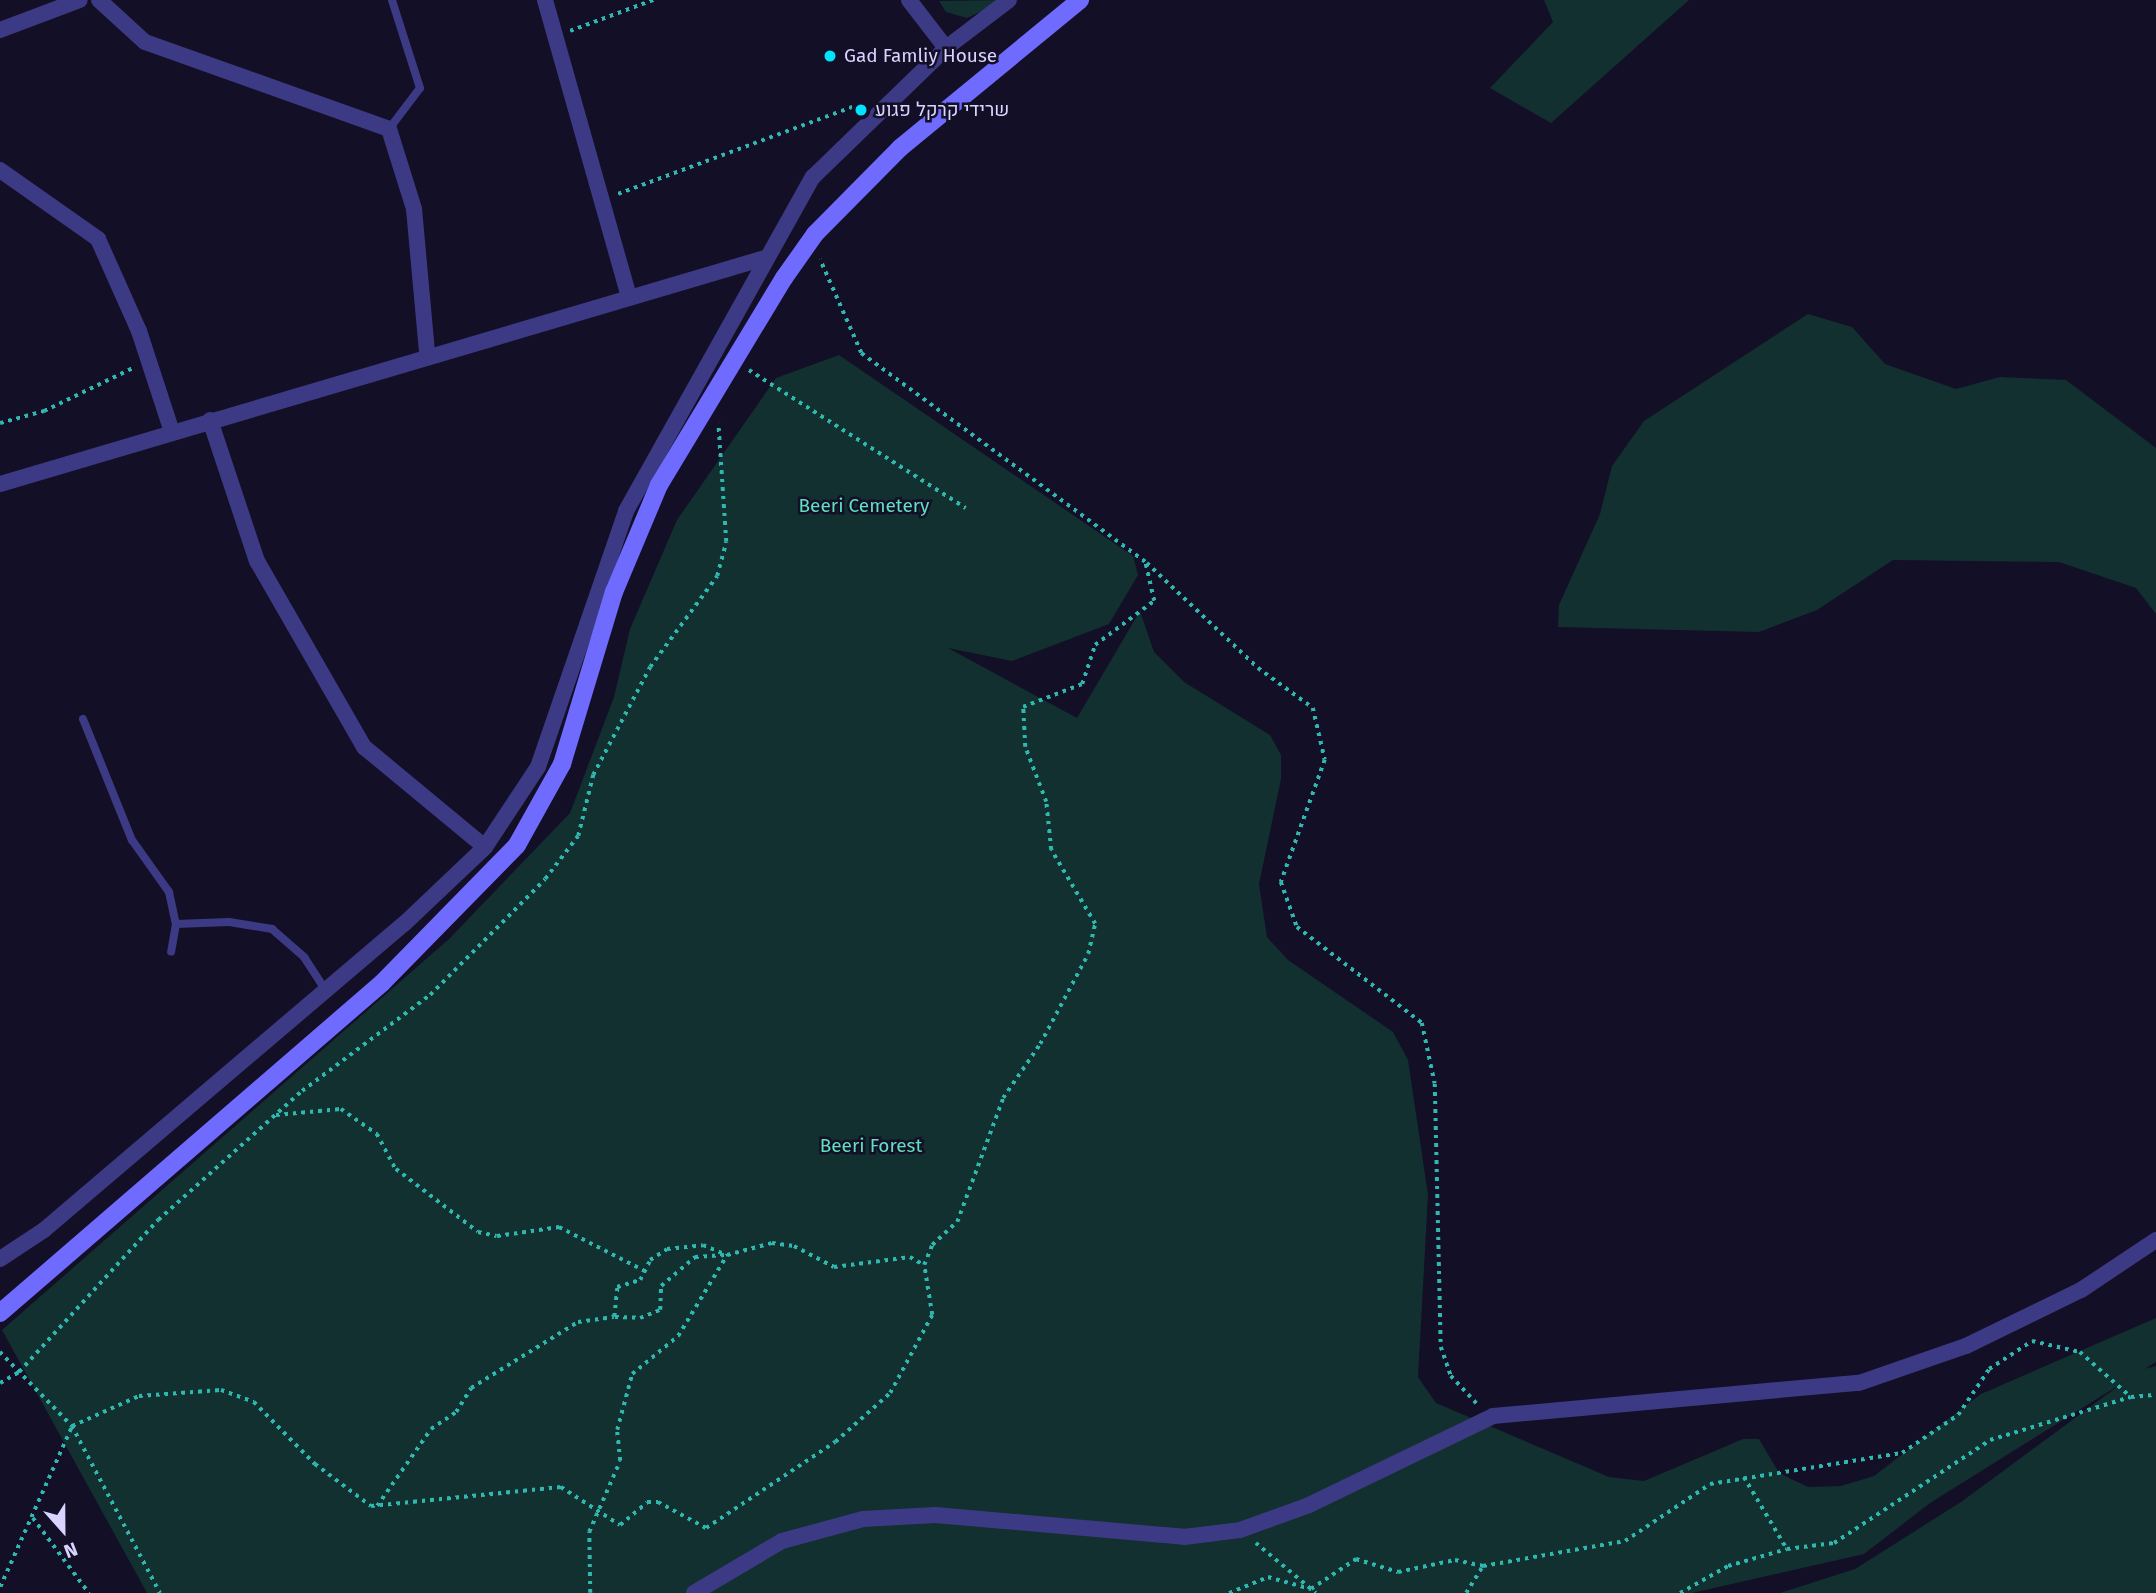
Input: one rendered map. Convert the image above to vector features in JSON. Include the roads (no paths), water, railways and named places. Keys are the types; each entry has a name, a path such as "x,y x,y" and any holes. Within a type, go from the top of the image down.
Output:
{"street":[{"path":"0,30 80,0"},
{"path":"99,0 145,42 389,129 414,209 427,353"},
{"path":"545,0 599,202 628,293"},
{"path":"909,0 946,48"},
{"path":"0,1259 44,1230 324,988 404,925 485,847 538,767 626,510 765,258 813,177 946,48 1009,0"},
{"path":"0,1313 382,983 517,845 562,764 638,532 732,359 815,234 900,148 1080,0"},
{"path":"0,170 98,239 149,360 172,432"},
{"path":"0,484 628,293 765,258"},
{"path":"210,420 257,561 364,747 485,847"},
{"path":"694,1593 782,1541 888,1516 1184,1537 1240,1530 1309,1506 1493,1416 1859,1383 1966,1346 2081,1290 2156,1240"}],"lane":[{"path":"389,129 421,88 392,0"},
{"path":"83,719 132,840 169,892 176,924 171,952"},
{"path":"176,924 229,922 272,929 304,957 324,988"}],"place":[{"name":"Gad Famliy House","path":"830,56"},
{"name":"שרידי קרקל פגוע","path":"861,110"}],"park label":[{"name":"Beeri Cemetery","path":"864,506"},
{"name":"Beeri Forest","path":"871,1146"}]}
